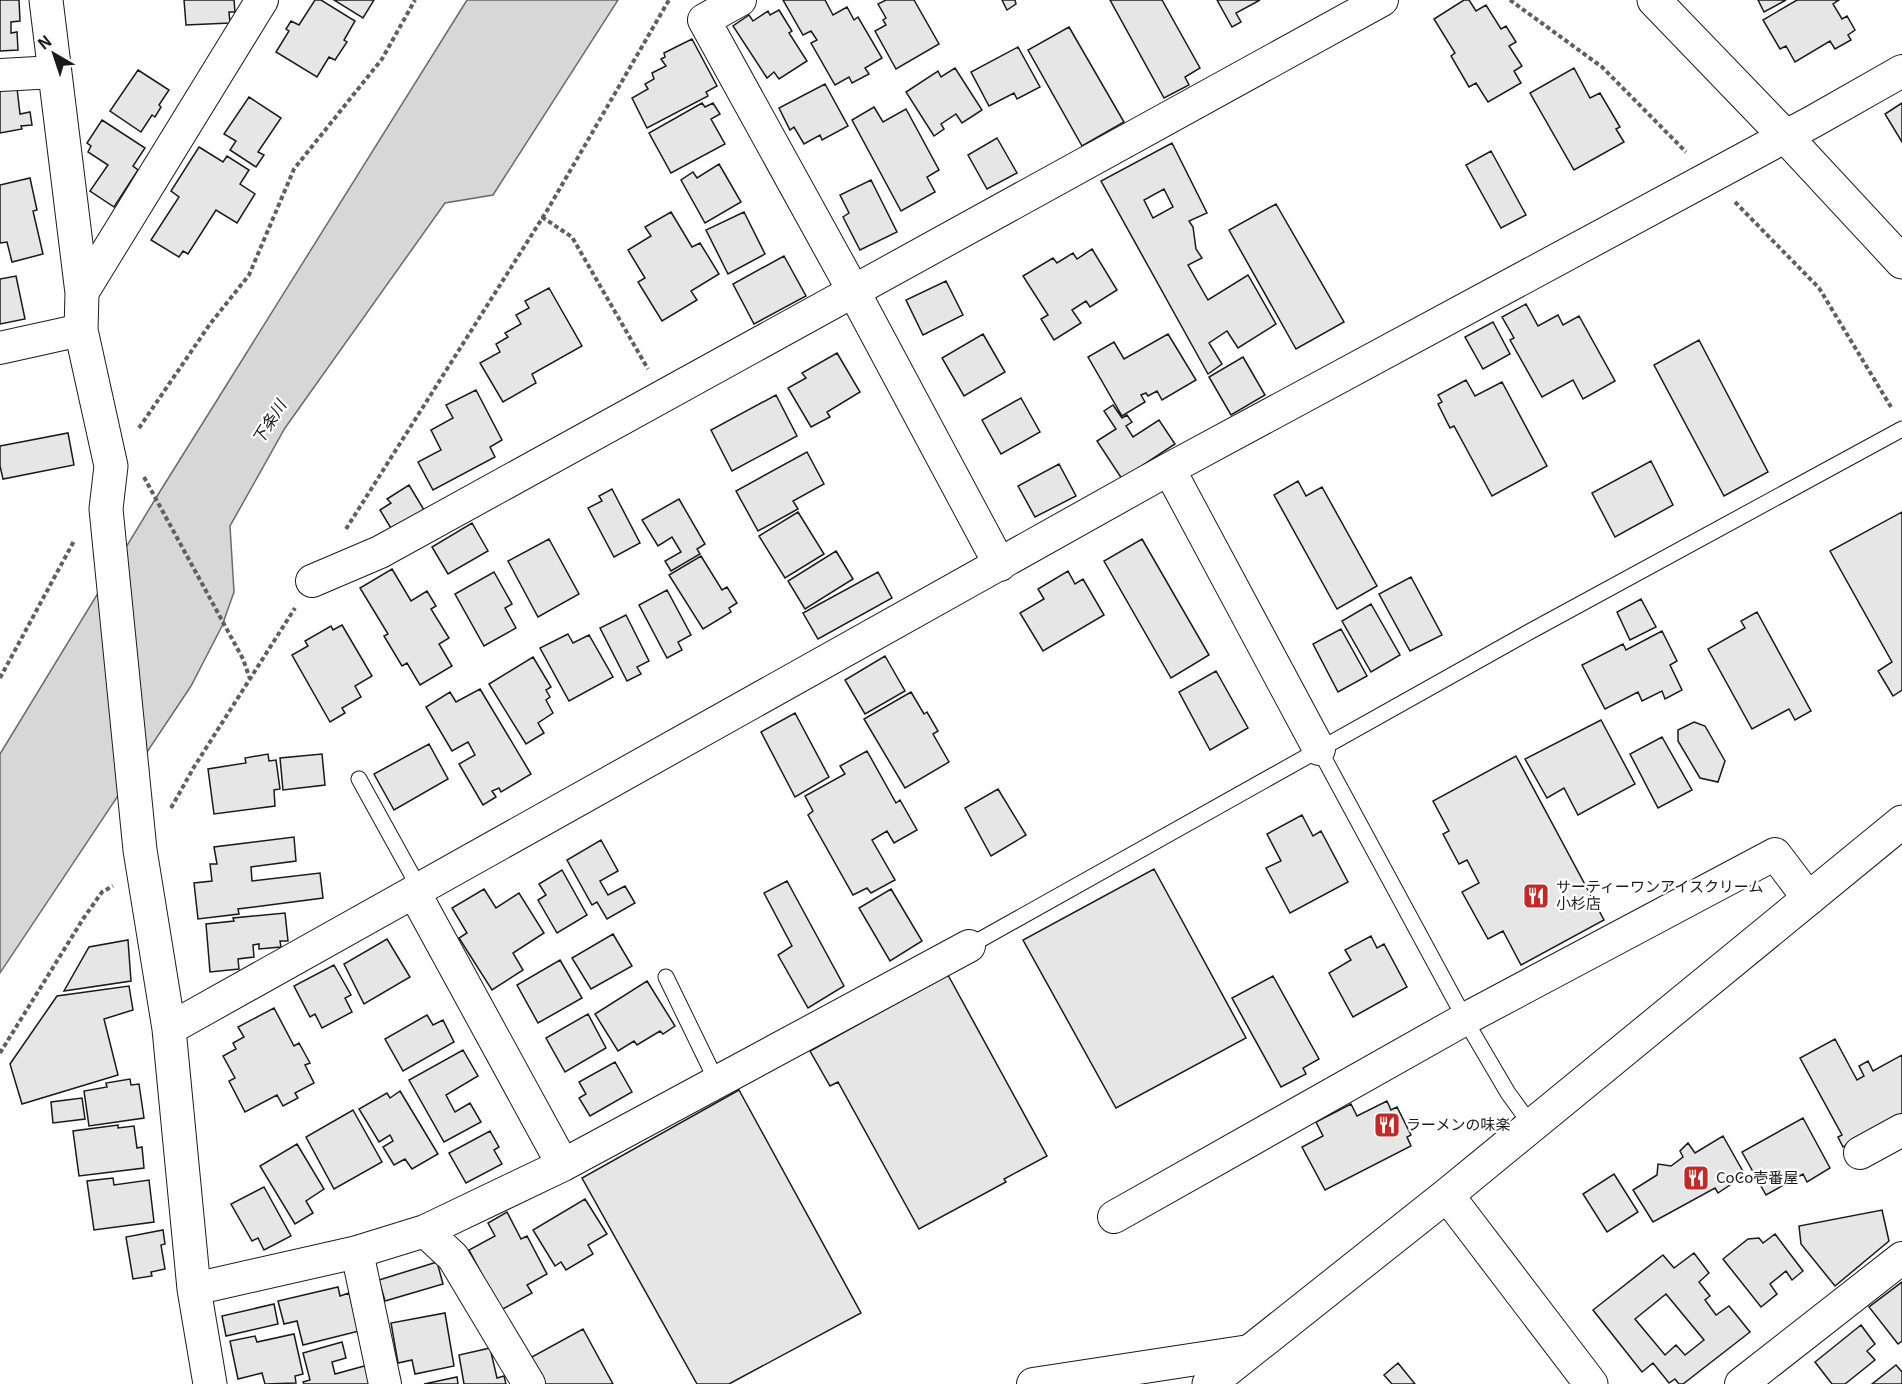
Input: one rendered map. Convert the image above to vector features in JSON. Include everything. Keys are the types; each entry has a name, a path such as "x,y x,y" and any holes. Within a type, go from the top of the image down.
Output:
{"street":[{"path":"46,0 82,293 81,330 111,466 106,509 140,849 170,1029 194,1289 210,1384"},
{"path":"82,293 262,0"},
{"path":"740,0 704,20 854,292 1000,565"},
{"path":"312,581 380,552 1382,0"},
{"path":"1654,0 1902,262"},
{"path":"170,1029 1169,470 1902,71"},
{"path":"0,75 55,72"},
{"path":"0,348 81,330"},
{"path":"1169,470 1319,749"},
{"path":"1209,1384 1447,1195 1902,822"},
{"path":"1114,1217 1465,1019 1775,854 1809,899"},
{"path":"414,892 563,1165"},
{"path":"194,1289 357,1252 425,1231 563,1165 969,946"},
{"path":"1860,1153 1902,1130"},
{"path":"1447,1195 1591,1384"},
{"path":"425,1231 453,1257 529,1384"},
{"path":"357,1252 385,1384"},
{"path":"1761,1378 1902,1258"},
{"path":"1033,1384 1249,1351"}],"lane":[{"path":"969,946 1529,632 1902,429"},
{"path":"1319,749 1465,1019 1508,1093 1532,1126"},
{"path":"359,779 412,876 414,892"},
{"path":"666,977 717,1082"}],"path":[{"path":"111,466 210,324 249,275 294,169 382,59 415,0"},
{"path":"345,530 542,217 669,0"},
{"path":"542,217 572,237 663,397"},
{"path":"144,475 243,659 250,679"},
{"path":"0,678 76,537"},
{"path":"0,1053 102,892 168,814 194,767 312,581"}],"water":[{"name":"下条川","path":"467,0 618,0 493,195 445,203 285,428 230,526 234,592 222,626 191,686 0,973 0,754 159,493"}],"building":[{"path":"0,0 19,0 20,21 11,22 11,33 17,32 18,50 0,51"},
{"path":"184,0 234,0 235,12 229,12 230,23 186,25"},
{"path":"315,0 321,0 355,21 344,40 347,42 335,60 329,57 317,77 276,52 289,31 286,29 291,21 299,25"},
{"path":"334,0 374,0 363,18"},
{"path":"783,0 825,0 833,15 847,7 854,20 858,17 882,58 865,68 869,74 852,83 849,77 835,85 811,43 817,40 811,31 803,35"},
{"path":"886,0 914,0 939,44 896,69 875,31 886,25 883,20 886,18 878,4"},
{"path":"1002,0 1015,0 1016,4 1007,10"},
{"path":"1110,0 1162,0 1200,68 1185,77 1189,85 1164,98"},
{"path":"1217,0 1260,0 1236,13 1241,22 1232,27"},
{"path":"1464,0 1469,0 1476,11 1486,5 1501,29 1506,26 1516,42 1509,46 1522,66 1514,71 1521,83 1488,102 1476,83 1469,87 1451,56 1455,53 1434,19"},
{"path":"1758,0 1786,0 1764,12"},
{"path":"1797,0 1839,0 1833,4 1842,19 1847,16 1855,30 1848,35 1851,40 1835,49 1830,41 1795,62 1786,46 1780,49 1763,20"},
{"path":"779,10 792,31 789,33 807,61 779,79 774,72 767,78 733,26 749,15 753,21 768,11 770,15"},
{"path":"1069,27 1124,122 1082,146 1028,50"},
{"path":"692,39 717,86 706,92 708,96 647,128 632,98 648,89 645,84 654,79 652,73 666,66 661,59 665,57 664,53"},
{"path":"1018,47 1040,87 1017,99 1014,93 989,106 971,72"},
{"path":"955,68 982,110 962,123 956,114 941,124 944,129 934,136 906,92 938,71 941,77"},
{"path":"1574,68 1590,98 1600,93 1620,127 1616,129 1624,142 1574,170 1530,93"},
{"path":"138,70 169,90 159,105 161,107 155,117 152,115 141,132 110,111"},
{"path":"825,84 848,126 822,140 820,135 804,144 794,127 790,130 779,108"},
{"path":"17,88 20,114 30,112 32,125 0,133 0,91"},
{"path":"249,97 281,118 258,152 264,155 256,167 230,150 236,141 224,134"},
{"path":"702,103 705,107 713,103 720,114 711,119 725,144 671,173 649,133"},
{"path":"1902,103 1902,142 1885,114"},
{"path":"874,107 883,122 906,109 939,170 927,177 935,192 901,211 852,120"},
{"path":"102,120 145,148 133,166 138,170 114,207 90,191 108,165 88,152 91,146 87,143"},
{"path":"997,138 1017,173 987,189 968,155"},
{"path":"1172,143 1207,213 1189,221 1193,227 1196,249 1202,258 1188,265 1208,300 1248,275 1276,324 1238,348 1227,331 1209,343 1222,364 1208,374 1101,181","holes":["1164,189 1173,207 1153,218 1144,200"]},
{"path":"199,147 223,162 227,156 249,170 240,184 255,194 237,223 216,210 188,254 183,251 179,257 151,240 179,197 171,191"},
{"path":"1491,151 1526,215 1501,228 1466,165"},
{"path":"719,164 741,202 705,223 681,180 693,172 697,178"},
{"path":"30,178 37,210 33,211 43,254 12,262 7,242 0,243 0,185"},
{"path":"871,180 897,232 860,250 843,217 849,213 840,195"},
{"path":"1276,204 1344,322 1296,349 1229,230"},
{"path":"671,212 692,247 700,243 719,274 691,291 697,300 662,321 638,282 645,278 628,250 651,236 645,227"},
{"path":"744,212 765,254 728,274 706,230"},
{"path":"1092,249 1117,290 1090,307 1086,301 1072,310 1081,323 1054,340 1041,319 1048,315 1023,276 1053,258 1057,263 1073,253 1077,259"},
{"path":"784,256 806,296 754,324 733,284"},
{"path":"16,276 25,319 0,324 0,279"},
{"path":"946,281 963,315 923,335 906,300"},
{"path":"549,288 582,346 532,374 536,383 503,402 480,363 500,352 496,344 508,337 505,333 521,324 516,315 529,308 525,301"},
{"path":"1526,304 1538,326 1558,315 1563,325 1579,316 1615,381 1583,399 1573,380 1542,397 1510,340 1514,338 1502,317"},
{"path":"1493,322 1510,354 1483,369 1465,337"},
{"path":"983,334 1005,372 964,396 942,358"},
{"path":"1168,334 1196,380 1162,400 1157,391 1148,396 1146,393 1141,395 1145,402 1122,416 1088,357 1114,342 1124,359"},
{"path":"1699,340 1768,472 1724,496 1654,365"},
{"path":"837,353 860,392 827,412 830,417 811,427 788,388 806,378 802,373"},
{"path":"1243,357 1265,395 1231,415 1209,377"},
{"path":"1466,380 1475,396 1502,382 1547,466 1492,496 1454,426 1450,428 1438,404 1442,402 1438,395"},
{"path":"476,390 502,440 490,447 495,457 433,490 418,462 441,450 431,430 453,418 446,405"},
{"path":"776,395 797,436 732,471 711,430"},
{"path":"1021,398 1040,432 1001,454 982,420"},
{"path":"1113,405 1122,418 1127,415 1132,422 1126,426 1133,437 1159,420 1175,444 1122,479 1097,441 1116,429 1104,411"},
{"path":"68,433 74,465 3,479 0,466 0,446"},
{"path":"807,452 824,484 793,501 798,509 758,531 736,491"},
{"path":"1651,461 1673,505 1615,537 1592,493"},
{"path":"1059,464 1076,496 1035,517 1018,486"},
{"path":"1298,481 1306,496 1322,487 1377,586 1337,609 1274,495"},
{"path":"409,485 424,510 392,530 380,510 391,503 387,499"},
{"path":"612,489 640,543 614,557 588,508 602,501 599,496"},
{"path":"679,499 705,544 697,549 700,554 671,571 665,561 681,552 672,537 658,546 642,520"},
{"path":"798,512 824,554 785,578 759,536"},
{"path":"1902,512 1902,690 1893,696 1878,671 1892,662 1830,551"},
{"path":"472,523 488,551 448,574 432,547"},
{"path":"549,539 579,594 538,617 508,561"},
{"path":"1142,539 1209,655 1171,678 1104,561"},
{"path":"836,551 853,579 805,609 788,581"},
{"path":"701,556 722,590 727,587 737,603 729,608 731,612 703,629 669,575"},
{"path":"392,569 411,601 427,591 436,606 431,609 449,638 439,644 452,666 420,685 407,663 402,666 384,636 388,634 360,588"},
{"path":"1068,571 1075,584 1083,579 1104,615 1043,651 1020,613 1044,599 1038,589"},
{"path":"494,572 512,604 505,608 516,628 484,646 455,594"},
{"path":"878,572 892,598 818,639 803,613"},
{"path":"1411,577 1442,635 1410,651 1379,594"},
{"path":"667,590 691,635 678,642 682,650 667,658 639,605"},
{"path":"1641,599 1656,627 1630,640 1617,612"},
{"path":"1371,604 1400,655 1371,672 1342,621"},
{"path":"1757,612 1811,711 1795,720 1789,709 1752,729 1708,649 1745,628 1741,621"},
{"path":"626,615 649,661 637,667 641,674 627,681 600,628"},
{"path":"342,625 372,676 355,686 361,697 342,708 345,713 330,722 292,655 308,646 305,641 331,626 333,630"},
{"path":"1341,629 1367,676 1338,692 1313,644"},
{"path":"1662,631 1677,661 1670,665 1682,690 1665,699 1662,691 1642,701 1638,692 1605,709 1582,665 1623,644 1626,650"},
{"path":"568,634 573,643 589,635 613,677 569,701 540,648"},
{"path":"885,656 905,691 865,714 845,680"},
{"path":"533,657 551,687 546,690 550,697 546,700 553,713 538,723 544,733 526,744 489,684"},
{"path":"1216,671 1248,728 1210,750 1179,692"},
{"path":"480,689 531,774 501,792 499,788 492,791 496,797 483,805 459,764 475,755 468,742 452,751 426,707 450,692 456,702"},
{"path":"911,692 924,714 927,712 938,731 933,734 949,762 905,788 864,719"},
{"path":"795,713 829,777 795,797 761,732"},
{"path":"1601,720 1635,784 1578,815 1564,788 1547,798 1525,759"},
{"path":"1694,722 1705,726 1725,761 1718,782 1700,778 1678,741 1678,730"},
{"path":"1662,737 1692,790 1658,808 1630,754"},
{"path":"429,744 448,779 394,810 374,774"},
{"path":"867,751 896,803 900,800 917,830 894,843 887,831 872,840 895,880 871,893 867,888 853,895 808,815 813,811 805,796 845,774 840,766"},
{"path":"268,754 269,761 276,760 280,789 274,790 275,806 214,814 208,769 246,763 245,758"},
{"path":"322,754 325,785 283,790 280,758"},
{"path":"1516,756 1604,920 1521,965 1503,931 1488,939 1462,892 1479,883 1467,860 1459,864 1443,834 1449,831 1433,801"},
{"path":"998,789 1026,835 991,856 965,808"},
{"path":"1302,815 1313,836 1321,831 1348,882 1290,913 1266,868 1281,861 1267,834"},
{"path":"294,837 296,861 251,867 252,881 320,873 323,898 238,909 239,914 198,919 194,883 212,881 210,864 217,864 214,847"},
{"path":"601,840 618,871 600,881 608,895 625,886 635,903 607,919 597,902 592,905 567,860"},
{"path":"1154,869 1246,1038 1116,1108 1023,940"},
{"path":"562,870 587,915 557,933 538,900 546,895 539,884"},
{"path":"787,881 844,986 808,1008 778,955 792,946 764,893"},
{"path":"484,889 496,908 519,893 544,933 513,953 523,970 492,990 459,938 467,933 452,908"},
{"path":"891,889 922,941 890,961 859,908"},
{"path":"285,913 288,941 280,941 281,947 259,949 259,944 253,945 254,957 238,959 239,969 210,972 206,924 234,921 233,918"},
{"path":"613,934 632,966 591,989 572,958"},
{"path":"1371,936 1377,948 1384,944 1407,987 1353,1017 1329,973 1351,960 1345,950"},
{"path":"387,939 410,977 364,1004 344,964"},
{"path":"128,940 131,981 64,991 89,947"},
{"path":"560,960 582,998 538,1023 517,985"},
{"path":"334,965 351,995 345,998 352,1012 322,1028 315,1014 310,1017 294,986"},
{"path":"948,975 1047,1156 1004,1179 1006,1182 919,1229 838,1082 830,1086 810,1051"},
{"path":"1273,976 1319,1059 1303,1068 1306,1074 1281,1087 1232,998"},
{"path":"647,981 675,1026 663,1034 660,1031 637,1045 634,1041 618,1051 595,1014"},
{"path":"129,986 133,1010 104,1019 118,1075 22,1104 10,1064 57,996"},
{"path":"274,1008 294,1046 299,1043 310,1063 305,1065 314,1083 295,1093 298,1098 283,1106 277,1095 245,1112 229,1081 235,1078 223,1056 236,1049 233,1043 244,1037 238,1027"},
{"path":"588,1014 606,1048 565,1072 546,1038"},
{"path":"427,1015 433,1025 443,1020 454,1042 403,1071 385,1039"},
{"path":"1835,1039 1857,1080 1864,1076 1859,1066 1868,1061 1873,1071 1902,1055 1902,1115 1843,1147 1838,1137 1842,1135 1800,1058"},
{"path":"463,1050 478,1076 446,1095 455,1112 470,1103 481,1122 444,1142 409,1080"},
{"path":"615,1062 632,1092 590,1116 579,1098 586,1094 579,1082"},
{"path":"130,1079 131,1085 139,1084 144,1118 89,1126 84,1091 107,1087 106,1083"},
{"path":"739,1090 861,1313 729,1384 697,1384 582,1178"},
{"path":"400,1091 438,1154 412,1169 405,1159 394,1165 383,1147 393,1141 390,1135 379,1142 359,1109 387,1093 390,1098"},
{"path":"82,1098 85,1119 53,1123 51,1102"},
{"path":"1387,1101 1391,1110 1397,1107 1411,1135 1407,1137 1411,1146 1325,1190 1302,1147 1323,1136 1316,1122 1351,1104 1357,1116"},
{"path":"353,1110 382,1162 334,1189 306,1137"},
{"path":"1803,1118 1830,1168 1807,1182 1803,1174 1766,1195 1742,1152"},
{"path":"118,1125 118,1128 134,1126 137,1148 142,1147 144,1168 79,1176 73,1131"},
{"path":"490,1131 499,1147 494,1150 502,1164 466,1183 449,1153"},
{"path":"1723,1136 1745,1175 1718,1193 1715,1188 1653,1222 1633,1190 1657,1175 1658,1164 1671,1166 1683,1157 1680,1151 1688,1143 1695,1153"},
{"path":"297,1144 324,1189 306,1201 313,1213 295,1224 260,1166"},
{"path":"1614,1174 1638,1212 1607,1232 1583,1194"},
{"path":"113,1178 114,1185 149,1180 154,1222 94,1230 87,1181"},
{"path":"264,1187 291,1236 264,1250 258,1238 252,1241 231,1204"},
{"path":"585,1199 607,1234 588,1245 593,1254 566,1270 561,1262 555,1266 533,1230"},
{"path":"1882,1210 1889,1241 1835,1286 1801,1244 1799,1226"},
{"path":"507,1212 521,1239 527,1236 547,1274 527,1285 532,1293 501,1310 469,1250 495,1236 488,1223"},
{"path":"163,1230 165,1244 161,1245 165,1269 151,1272 152,1276 133,1279 126,1237"},
{"path":"1775,1234 1803,1271 1792,1280 1786,1271 1770,1284 1777,1294 1761,1307 1723,1259 1748,1239 1759,1238 1763,1243"},
{"path":"1694,1253 1709,1273 1699,1282 1710,1296 1705,1300 1716,1315 1729,1306 1750,1332 1683,1384 1679,1384 1675,1379 1669,1383 1653,1363 1642,1372 1593,1310 1663,1255 1674,1268","holes":["1666,1294 1704,1340 1685,1355 1676,1345 1665,1355 1635,1319"]},
{"path":"437,1262 443,1284 385,1301 379,1280"},
{"path":"1902,1282 1902,1341 1898,1344 1869,1307"},
{"path":"338,1287 340,1296 349,1293 359,1331 303,1345 297,1321 284,1324 278,1301"},
{"path":"274,1304 278,1324 226,1336 222,1316"},
{"path":"445,1313 454,1366 415,1374 412,1360 398,1363 391,1323"},
{"path":"1861,1325 1875,1344 1867,1351 1875,1360 1845,1384 1832,1384 1815,1362"},
{"path":"583,1329 613,1384 544,1384 530,1358"},
{"path":"294,1334 303,1374 295,1376 296,1383 265,1384 262,1373 238,1379 230,1341 255,1336 257,1342"},
{"path":"342,1342 346,1358 332,1362 335,1374 368,1365 373,1384 304,1384 303,1382 310,1380 303,1353"},
{"path":"490,1348 497,1378 504,1376 506,1384 464,1384 459,1355"},
{"path":"1398,1363 1415,1384 1392,1384 1384,1375"},
{"path":"1896,1365 1902,1372 1902,1384 1872,1384"},
{"path":"457,1377 458,1384 424,1384"}],"place":[{"name":"サーティーワンアイスクリーム 小杉店","path":"1536,896"},
{"name":"ラーメンの味楽","path":"1387,1125"},
{"name":"CoCo壱番屋","path":"1696,1178"}]}
